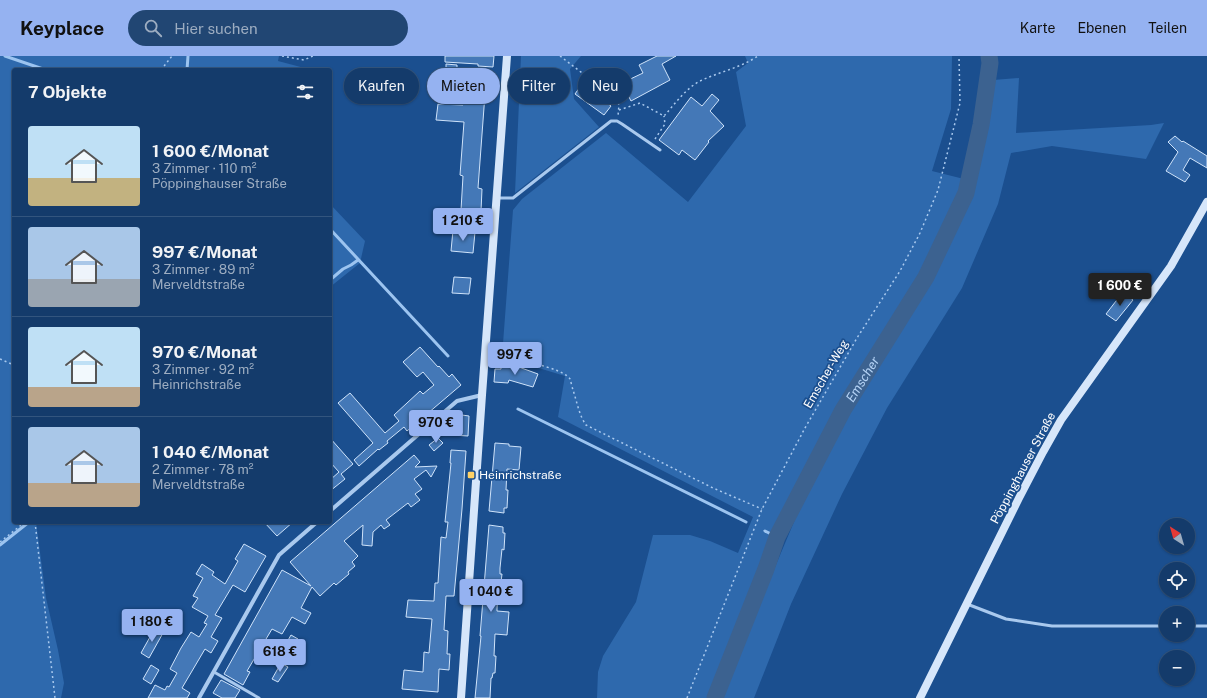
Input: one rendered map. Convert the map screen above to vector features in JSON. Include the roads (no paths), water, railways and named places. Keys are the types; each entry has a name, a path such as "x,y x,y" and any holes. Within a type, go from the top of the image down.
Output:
{"main road":[{"path":"461,698 507,56"},
{"name":"Pöppinghauser Straße","path":"920,698 1019,498 1061,420 1171,266 1207,202"}],"street":[{"path":"332,509 457,401 482,395"},
{"path":"199,698 279,555 315,524"}],"lane":[{"path":"497,198 513,198 611,121 617,122 660,150"},
{"path":"966,604 1006,619 1052,626 1159,626"},
{"path":"1195,626 1207,626"},
{"path":"214,672 259,698"}],"waterway":[{"path":"5,56 40,68"},
{"path":"187,68 188,56"},
{"name":"Emscher","path":"715,698 766,569 777,537 843,410 926,277 966,193 981,125 990,63 989,56"},
{"path":"332,231 448,356"},
{"path":"332,278 343,269 358,260"},
{"path":"518,409 746,522"},
{"path":"0,545 26,524"},
{"path":"765,531 777,537"}],"place":[{"name":"Heinrichstraße","path":"471,475"}]}
